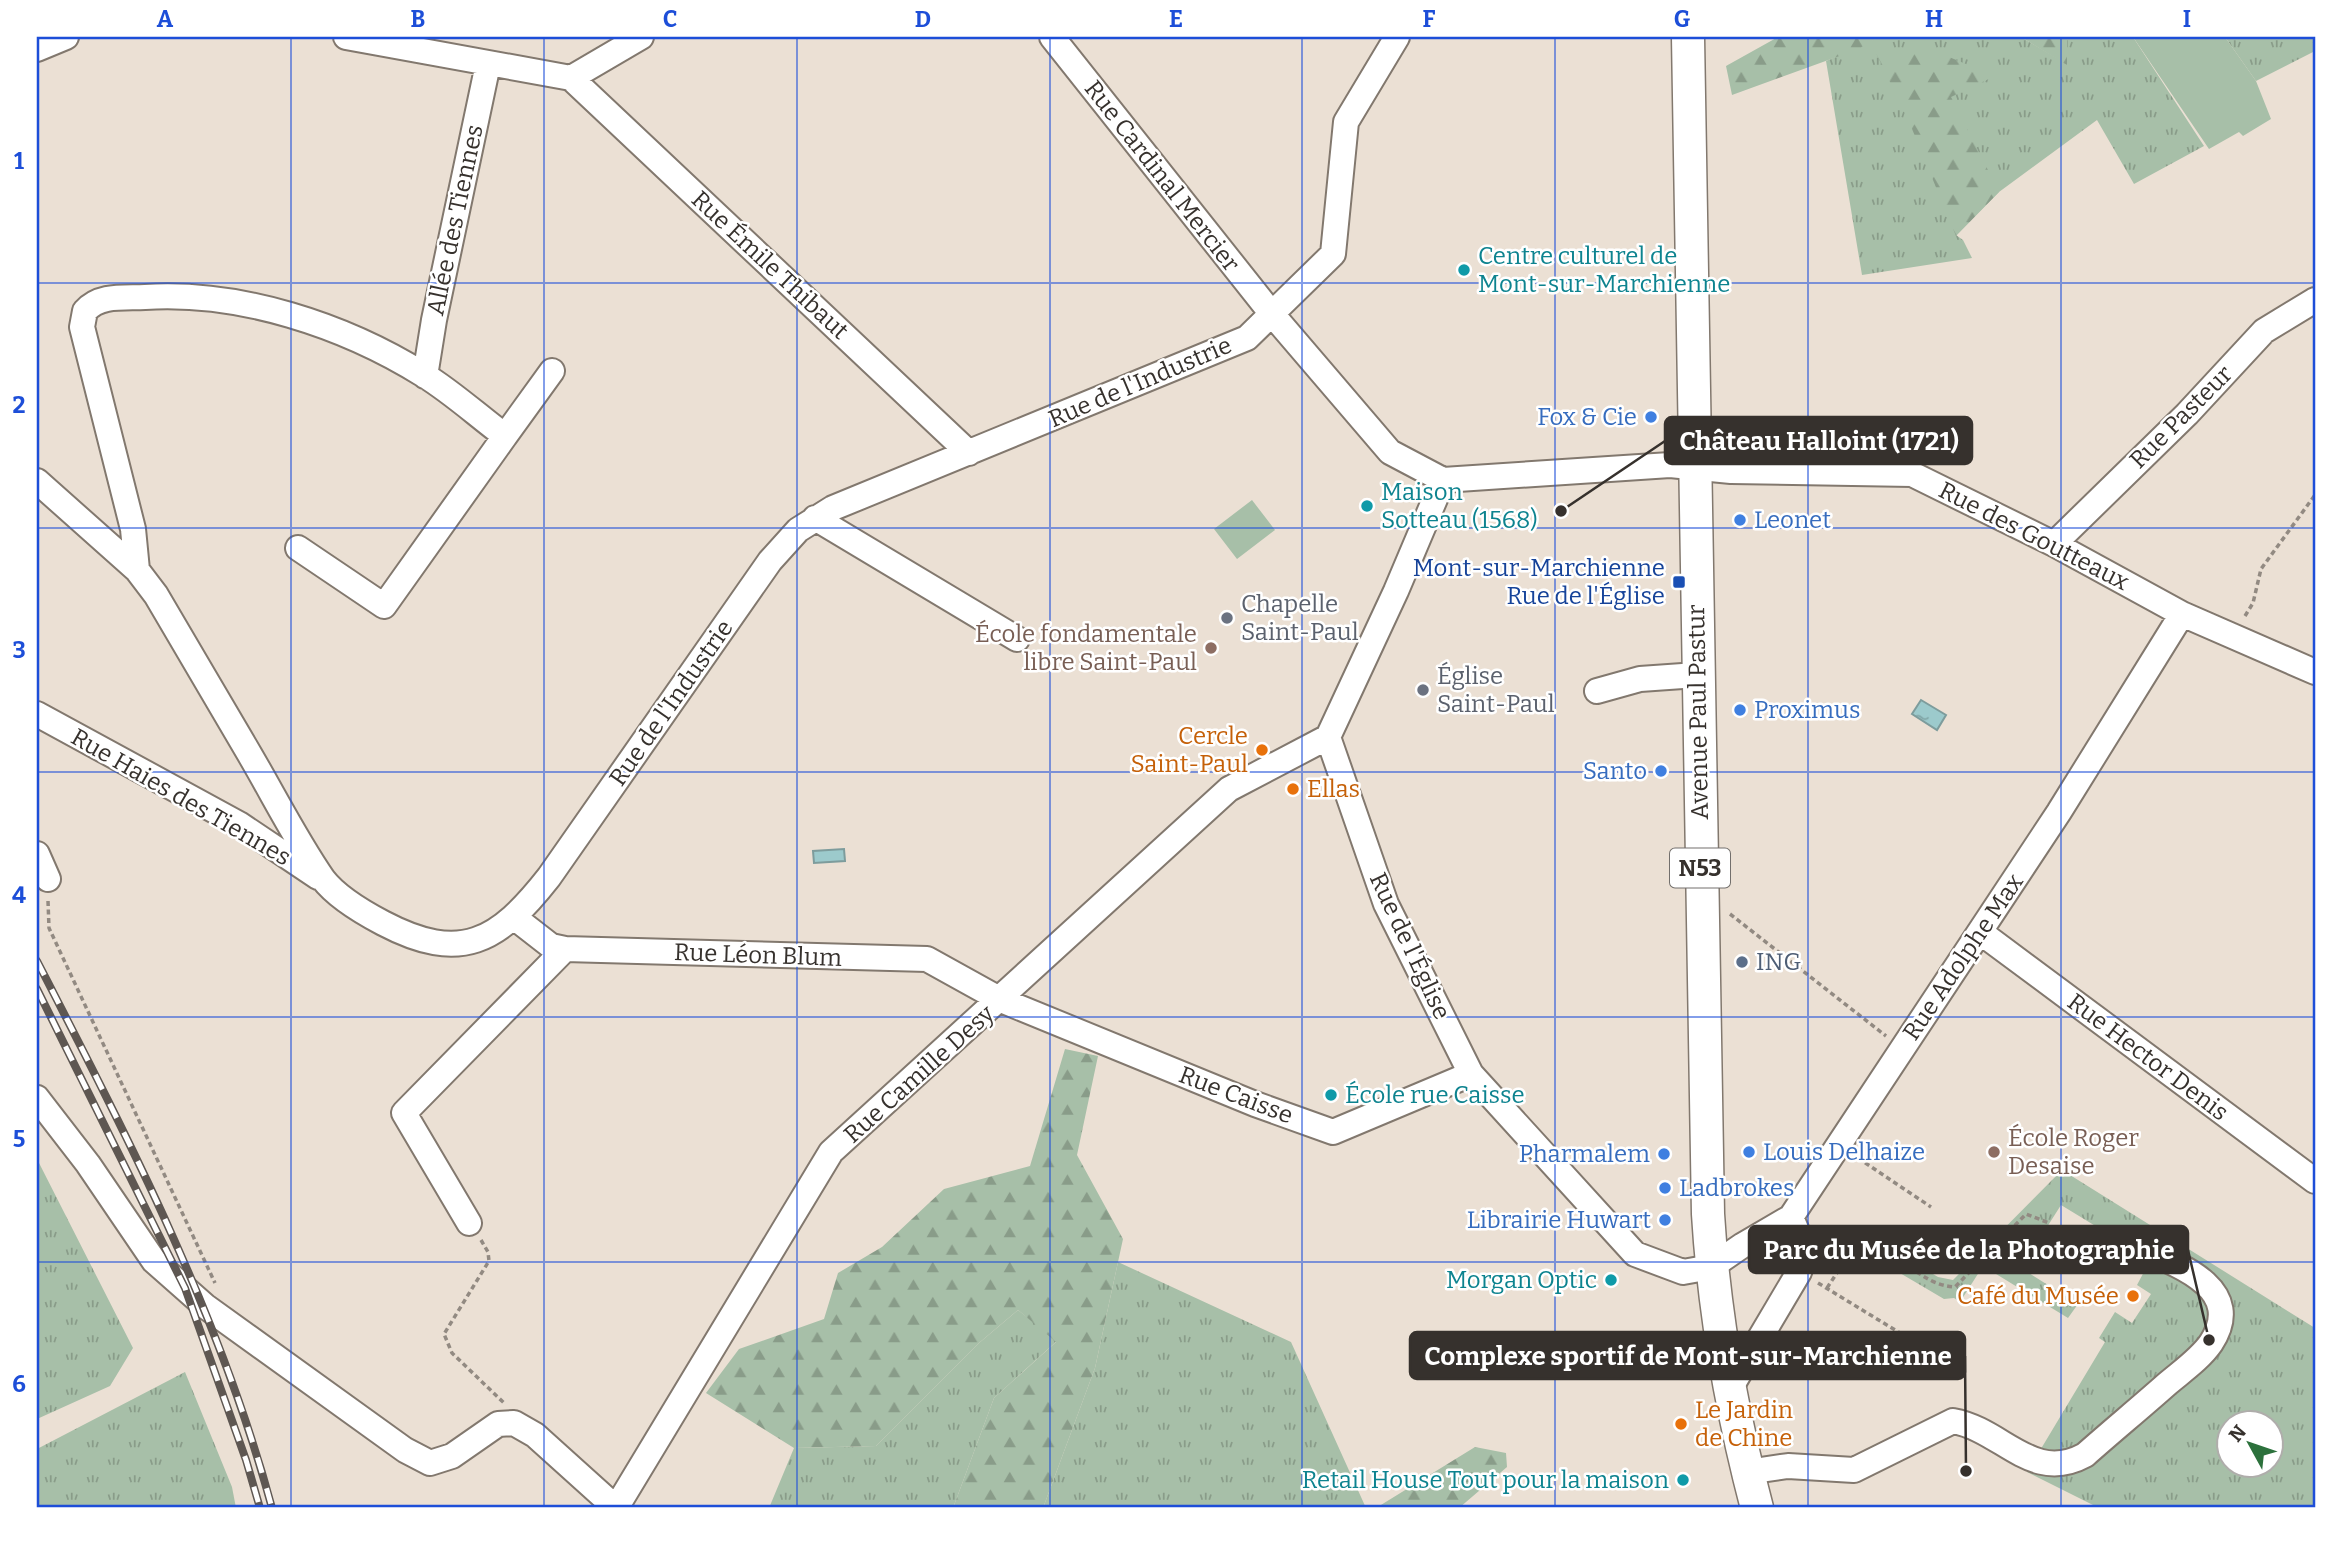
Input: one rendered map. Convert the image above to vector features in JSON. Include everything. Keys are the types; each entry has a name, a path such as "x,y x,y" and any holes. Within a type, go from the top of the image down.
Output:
{"main road":[{"name":"Avenue Paul Pastur","path":"1688,37 1700,891 1711,1267 1747,1472 1757,1508"}],"street":[{"path":"37,49 65,37"},
{"path":"346,37 571,78 641,37"},
{"name":"Rue Cardinal Mercier","path":"1052,37 1272,314"},
{"name":"Rue de l'Industrie","path":"37,481 138,570 156,595 325,881 369,916 407,936 435,945 457,944 481,937 515,918 549,877 770,561 798,530 833,508 1247,338 1272,314 1333,254 1346,122 1397,37"},
{"name":"Allée des Tiennes","path":"425,376 434,320 488,64"},
{"name":"Rue Émile Thibaut","path":"571,78 969,453"},
{"path":"138,570 133,529 82,327 85,311 100,299 163,296 226,301 299,319 364,342 425,376 505,436"},
{"name":"Rue Pasteur","path":"2054,544 2187,414 2264,331 2315,300"},
{"path":"1272,314 1390,452 1443,480 1670,465 1694,468"},
{"path":"298,548 384,606 552,371"},
{"name":"Rue des Goutteaux","path":"1694,468 1912,474 2054,544 2182,614 2315,672"},
{"path":"1328,737 1396,591 1443,480"},
{"path":"815,519 1017,639"},
{"name":"Rue Adolphe Max","path":"1711,1267 1742,1245 1791,1217 2059,812 2182,614"},
{"path":"1597,691 1640,678 1697,675"},
{"name":"Rue Haies des Tiennes","path":"37,714 239,824 325,881"},
{"name":"Rue Camille Desy","path":"616,1508 831,1152 1001,1000 1228,789 1328,737"},
{"name":"Rue de l'Église","path":"1328,737 1386,904 1471,1074 1635,1254 1683,1272 1711,1267"},
{"path":"37,854 48,879"},
{"name":"Rue Léon Blum","path":"515,918 551,946 565,949 927,959 1001,1000"},
{"name":"Rue Hector Denis","path":"1980,932 2315,1181"},
{"path":"469,1223 404,1112 565,949"},
{"name":"Rue Caisse","path":"1001,1000 1255,1104 1334,1132 1471,1074"},
{"path":"37,1098 88,1164 154,1261 225,1322 405,1450 430,1463 452,1456 498,1424 514,1423 535,1435 616,1508"},
{"path":"1731,1387 1800,1272 1806,1253 1791,1217"},
{"path":"1747,1472 1788,1466 1854,1469 1953,1421 1969,1424 2033,1461 2054,1465 2071,1463 2085,1455 2210,1345 2221,1319 2210,1287 2196,1274 2145,1251"}],"path":[{"path":"2233,636 2253,603 2261,569 2315,495"},
{"path":"48,879 49,928 223,1301 225,1322"},
{"path":"1700,891 1902,1049"},
{"path":"1839,1145 1931,1207"},
{"path":"1827,1289 1848,1256 1865,1264 1893,1259 1937,1286 1955,1287 2026,1214 2049,1223"},
{"path":"2098,1236 2106,1236 2145,1251"},
{"path":"489,1261 444,1334 452,1353 501,1398 514,1423"},
{"path":"1800,1272 1900,1333"}],"green space":[{"path":"1778,37 1880,37 1856,50 1732,95 1726,66"},
{"path":"1880,37 2021,37 2067,64 2067,37 2133,37 2204,146 2134,184 2097,120 1999,192 1956,235 1963,240 1972,258 1862,275 1826,61"},
{"path":"2021,37 2067,37 2067,65"},
{"path":"2133,37 2225,37 2256,81 2271,119 2243,136 2239,132 2209,149"},
{"path":"2225,37 2315,37 2315,51 2256,81"},
{"path":"1920,45 1995,76 1951,97 1999,192 1956,236 1910,124 1876,53"},
{"path":"1252,500 1275,530 1237,559 1214,529"},
{"path":"1065,1049 1098,1056 1077,1155 1123,1239 1095,1368 1043,1508 953,1508 994,1398 1056,1342 1018,1310 979,1343 876,1446 794,1448 706,1393 739,1349 824,1319 838,1273 882,1247 944,1189 1030,1166"},
{"path":"37,1159 133,1348 110,1386 37,1419"},
{"path":"2062,1170 2315,1328 2315,1508 2099,1508 2027,1472 2105,1342 2099,1338 2115,1312 2132,1323 2151,1294 2137,1285 2146,1268 2090,1246 2102,1230 2061,1205 2021,1268 2078,1304 2068,1318 1983,1266 1960,1302 1954,1298 1944,1299 1888,1266 1898,1253 1938,1277 1953,1280"},
{"path":"1118,1262 1291,1342 1366,1508 1043,1508 1095,1368"},
{"path":"1018,1310 1057,1341 994,1398 953,1508 769,1508 794,1448 876,1446 979,1343"},
{"path":"185,1372 232,1487 236,1508 37,1508 37,1449"},
{"path":"1475,1447 1506,1453 1507,1467 1459,1508 1376,1508"}],"water":[{"path":"1921,700 1946,715 1937,730 1912,714"},
{"path":"844,849 845,861 814,863 813,851"}],"railway":[{"path":"37,961 138,1161 199,1297 251,1436 272,1508"},
{"path":"37,989 185,1288 246,1460 260,1508"}],"place":[{"name":"Centre culturel de Mont-sur-Marchienne","path":"1464,270"},
{"name":"Fox & Cie","path":"1651,417"},
{"name":"Maison Sotteau (1568)","path":"1367,506"},
{"name":"Château Halloint (1721)","path":"1561,511"},
{"name":"Leonet","path":"1740,520"},
{"name":"Mont-sur-Marchienne Rue de l'Église","path":"1679,582"},
{"name":"Chapelle Saint-Paul","path":"1227,618"},
{"name":"École fondamentale libre Saint-Paul","path":"1211,648"},
{"name":"Église Saint-Paul","path":"1423,690"},
{"name":"Proximus","path":"1740,710"},
{"name":"Cercle Saint-Paul","path":"1262,750"},
{"name":"Santo","path":"1661,771"},
{"name":"Ellas","path":"1293,789"},
{"name":"ING","path":"1742,962"},
{"name":"École rue Caisse","path":"1331,1095"},
{"name":"Louis Delhaize","path":"1749,1152"},
{"name":"École Roger Desaise","path":"1994,1152"},
{"name":"Pharmalem","path":"1664,1154"},
{"name":"Ladbrokes","path":"1665,1188"},
{"name":"Librairie Huwart","path":"1665,1220"},
{"name":"Morgan Optic","path":"1611,1280"},
{"name":"Café du Musée","path":"2133,1296"},
{"name":"Parc du Musée de la Photographie","path":"2209,1340"},
{"name":"Le Jardin de Chine","path":"1681,1424"},
{"name":"Complexe sportif de Mont-sur-Marchienne","path":"1966,1471"},
{"name":"Retail House Tout pour la maison","path":"1683,1480"}]}
